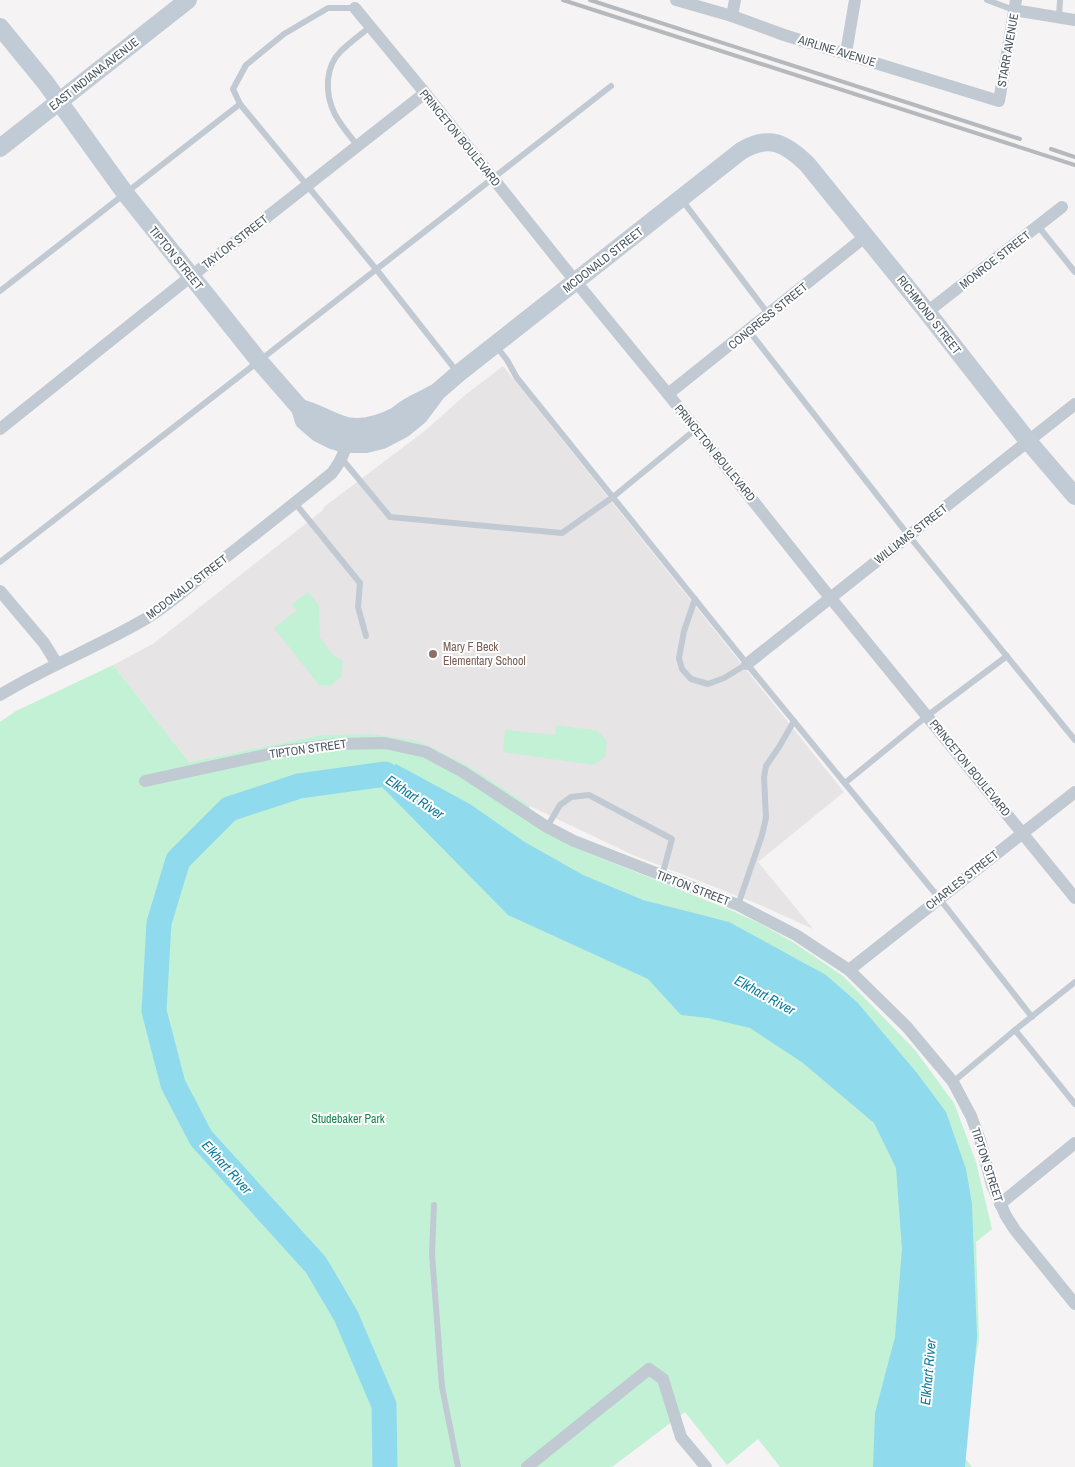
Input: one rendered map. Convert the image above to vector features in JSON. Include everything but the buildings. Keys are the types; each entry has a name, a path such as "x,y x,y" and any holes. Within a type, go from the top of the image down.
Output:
{"street":[{"name":"EAST INDIANA AVENUE","path":"5,142 59,102 188,0"},
{"name":"AIRLINE AVENUE","path":"676,0 999,101"},
{"path":"732,16 735,0"},
{"path":"846,53 855,0"},
{"path":"1015,5 1075,20"},
{"name":"STARR AVENUE","path":"999,101 1015,5"},
{"name":"PRINCETON BOULEVARD","path":"355,8 1075,898"},
{"name":"TIPTON STREET","path":"0,27 28,60 124,194 300,408 304,421 332,440 344,452"},
{"name":"TAYLOR STREET","path":"0,430 425,93"},
{"name":"MCDONALD STREET","path":"348,426 363,427 376,424 396,416 410,405 437,392 741,151 762,143 776,143"},
{"name":"RICHMOND STREET","path":"776,143 784,145 793,151 807,164 928,312 1028,441 1075,496"},
{"name":"MONROE STREET","path":"928,312 1062,207"},
{"name":"CONGRESS STREET","path":"668,394 866,236"},
{"name":"MCDONALD STREET","path":"0,695 57,664 92,648 149,616 332,473 344,452 382,440 403,429 419,416 437,392"},
{"name":"WILLIAMS STREET","path":"747,664 1075,404"},
{"name":"TIPTON STREET","path":"300,408 348,426"},
{"path":"344,452 348,426"},
{"path":"0,591 44,643 57,664"},
{"name":"TIPTON STREET","path":"145,781 283,751 338,744 385,742 426,752 463,772 547,827 574,841 738,905 796,935 849,970 907,1027 953,1082 971,1116 980,1140 992,1185 1000,1204 1015,1230 1075,1304"},
{"name":"CHARLES STREET","path":"849,970 1075,792"},
{"path":"1000,1204 1075,1143"},
{"path":"527,1467 648,1369 664,1379 681,1437 706,1467"}],"lane":[{"path":"987,0 1015,5"},
{"path":"1059,17 1060,0"},
{"path":"355,8 328,8 284,34 246,65 233,88 240,104 376,269 459,374"},
{"path":"358,146 330,107 328,94 329,72 331,64 339,53 370,27"},
{"path":"0,562 611,86"},
{"path":"0,291 240,104"},
{"path":"681,198 769,315"},
{"path":"1038,226 1075,272"},
{"path":"749,331 909,536 1075,740"},
{"path":"495,345 507,360 517,378 794,722 939,898 1032,1017"},
{"path":"344,452 390,517 562,533 613,496 696,429"},
{"path":"294,503 360,583 358,607 366,636"},
{"path":"695,599 684,631 679,658 682,669 691,679 708,684 724,678 747,664"},
{"path":"845,782 927,716 1007,656"},
{"path":"738,905 766,818 764,777 766,766 794,722"},
{"path":"547,827 560,805 570,797 589,795 672,839 662,876"},
{"path":"953,1082 1075,982"},
{"path":"1015,1030 1075,1104"},
{"path":"434,1205 432,1254 442,1387 458,1467"}],"shaded area":[{"name":"Mary F Beck Elementary School","path":"503,366 844,792 758,862 813,929 758,904 633,855 530,806 467,765 321,735 189,762 113,665 153,644 323,510 324,507 426,430 464,396"}],"green space":[{"path":"308,592 319,605 320,638 334,656 343,661 341,677 330,686 319,685 274,628 297,610 292,604"},
{"name":"Studebaker Park","path":"113,665 189,762 321,735 369,734 418,741 467,765 530,806 523,818 576,848 759,923 793,942 843,976 915,1050 954,1103 976,1162 992,1229 976,1242 979,1339 960,1452 972,1467 780,1467 758,1439 727,1465 685,1412 612,1467 0,1467 0,722 16,711"},
{"path":"557,725 598,731 607,742 605,757 594,765 503,752 505,730 555,735"}],"water":[{"path":"396,764 470,804 523,841 583,875 643,900 729,922 826,975 857,1002 917,1073 946,1112 966,1169 972,1204 977,1337 965,1467 873,1467 875,1413 895,1337 902,1249 896,1168 874,1123 803,1063 750,1028 708,1018 681,1015 648,979 508,915 383,788 385,774"}],"waterway":[{"name":"Elkhart River","path":"385,1467 384,1405 346,1316 316,1265 201,1138 173,1084 154,1011 159,923 178,860 229,809 299,786 385,774 414,793"}],"railway":[{"path":"563,0 1075,165"},
{"path":"590,0 1020,139"},
{"path":"1051,149 1075,157"}],"place":[{"name":"Mary F Beck Elementary School","path":"433,654"}]}
